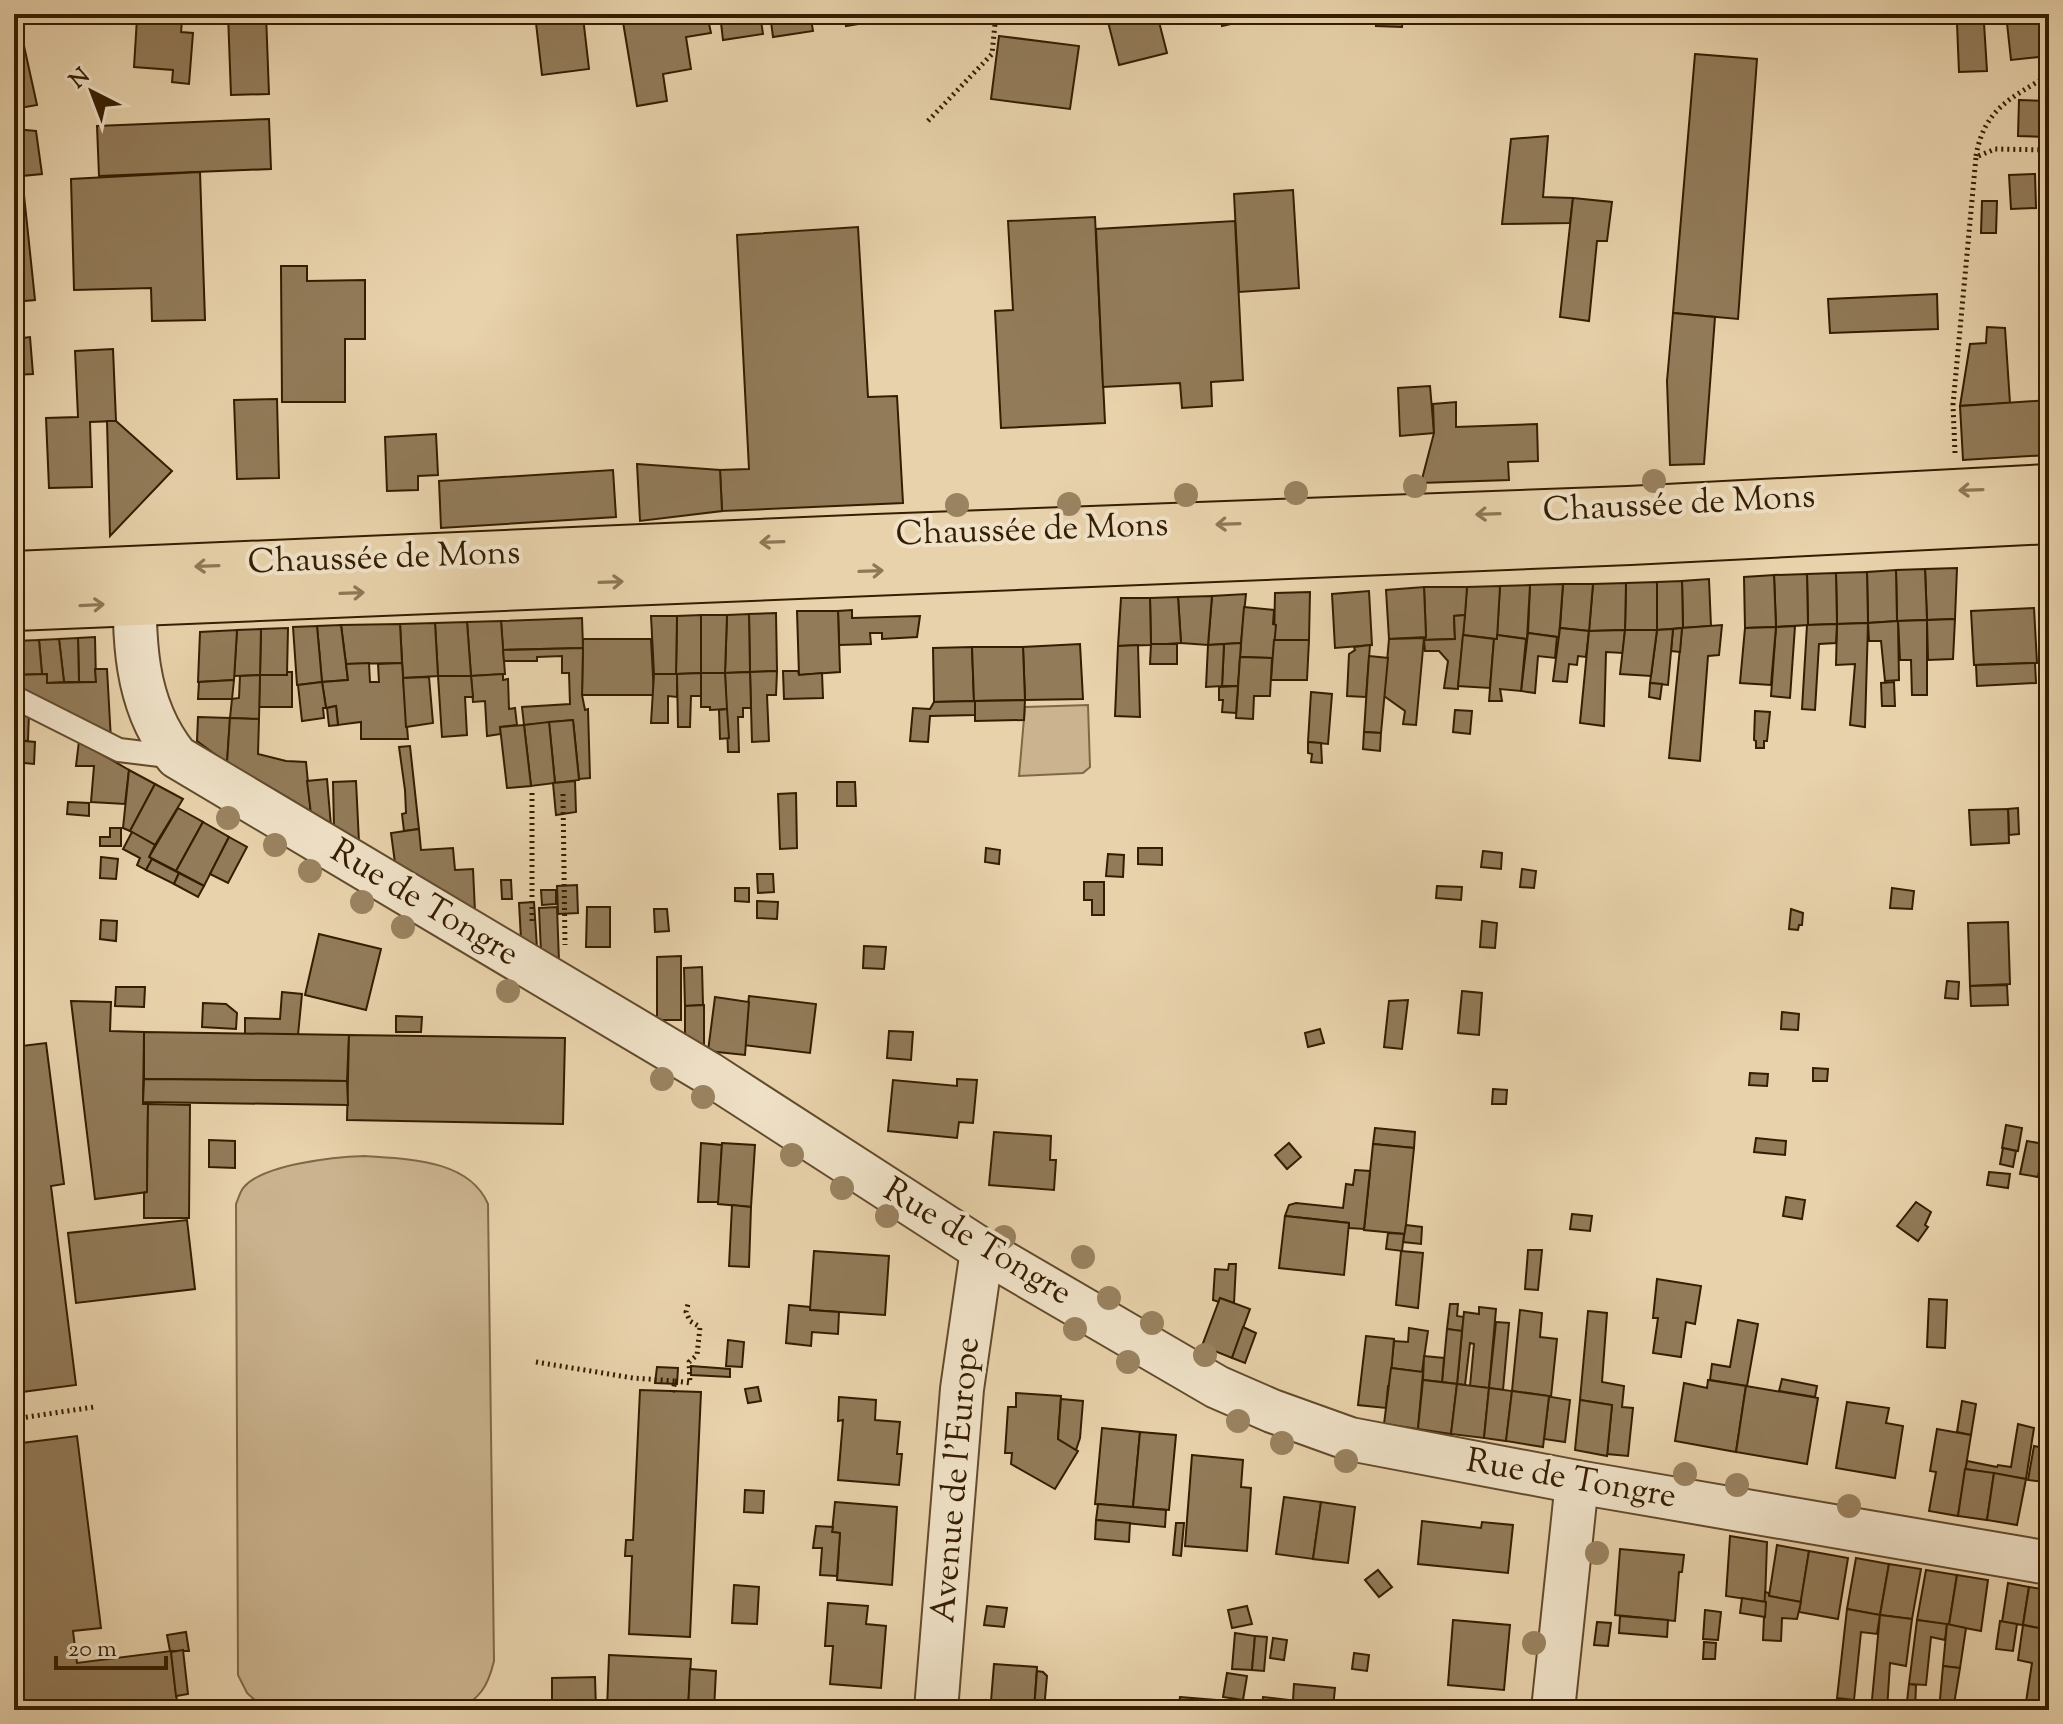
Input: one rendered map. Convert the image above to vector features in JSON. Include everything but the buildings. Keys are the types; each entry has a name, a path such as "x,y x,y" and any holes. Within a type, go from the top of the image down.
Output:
{"main road":[{"name":"Chaussée de Mons","path":"14,608 135,586 860,538 1628,509 2049,487"},
{"name":"Chaussée de Mons","path":"14,574 135,586 1630,542 2049,521"}],"street":[{"name":"Rue de Tongre","path":"135,586 140,681 160,735 177,757 708,1073 982,1250 1217,1387 1350,1439 1577,1482 2049,1563"},
{"name":"Avenue de l'Europe","path":"936,1710 962,1389 982,1250"},
{"path":"1553,1710 1577,1482"}],"lane":[{"path":"14,697 119,750 177,757"}],"path":[{"path":"928,121 992,54 996,14"},
{"path":"1957,490 1953,405 1973,167 1988,119 2005,102 2049,75"},
{"path":"1976,157 1995,149 2049,150"},
{"path":"532,793 549,979"},
{"path":"549,979 563,794"},
{"path":"536,1362 633,1378 690,1383 689,1362 697,1355 700,1327 690,1321 686,1312 688,1304"},
{"path":"672,1395 675,1381"},
{"path":"14,1419 94,1407"}],"shaded area":[{"path":"1088,705 1090,767 1083,773 1019,776 1025,707"},
{"path":"365,1156 417,1161 452,1170 479,1189 488,1204 494,1661 482,1691 457,1710 266,1710 247,1693 238,1675 236,1204 244,1187 254,1179 283,1167"}]}
